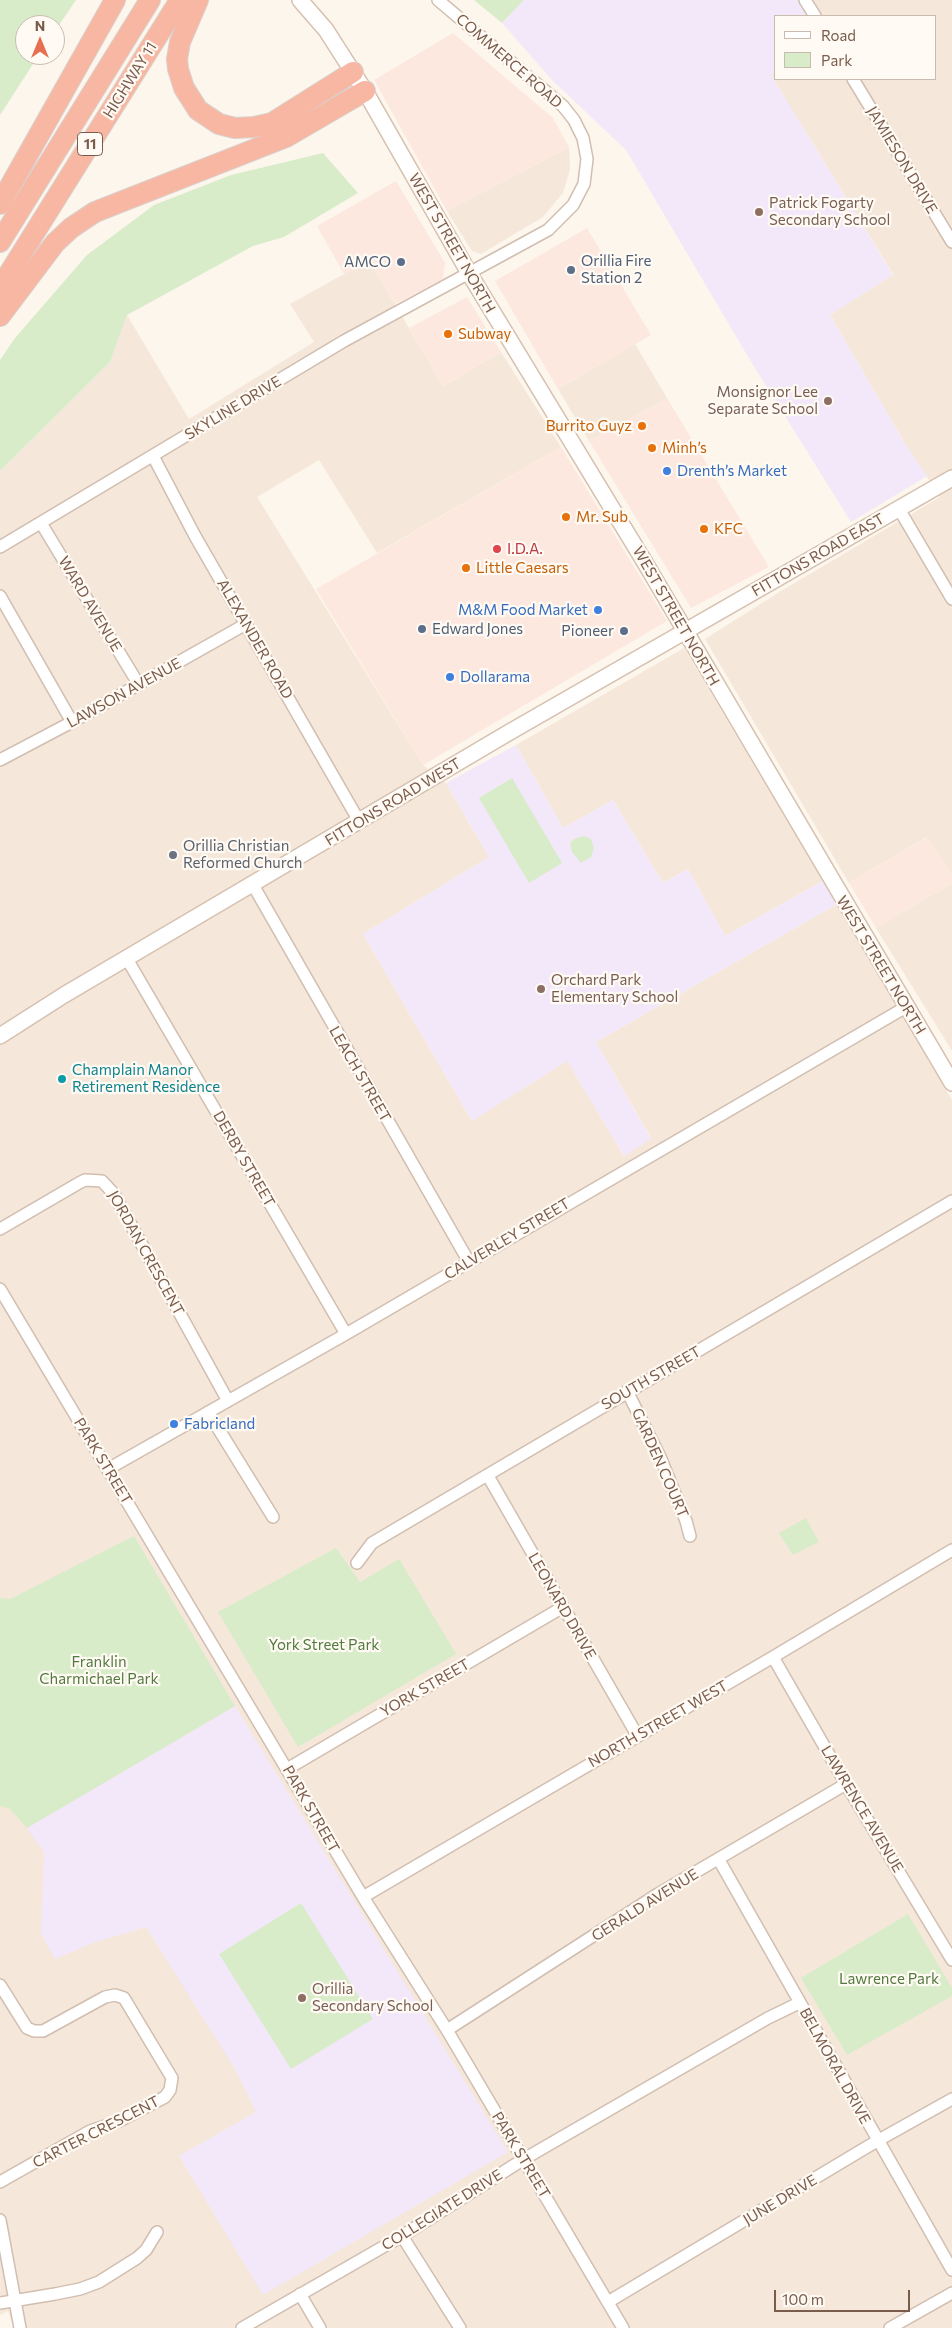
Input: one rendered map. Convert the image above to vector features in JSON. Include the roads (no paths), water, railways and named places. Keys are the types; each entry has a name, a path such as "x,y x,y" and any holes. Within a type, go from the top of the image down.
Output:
{"highway":[{"path":"0,204 115,0"},
{"name":"HIGHWAY 11","path":"0,242 150,0"},
{"name":"HIGHWAY 11","path":"0,288 180,0"},
{"path":"198,0 180,42 177,59 178,69 188,96 198,110 219,124 235,128 254,127 272,123 353,72"},
{"path":"0,316 55,243 71,228 95,212 286,137 365,91"}],"main road":[{"name":"WEST STREET NORTH","path":"300,0 326,30 365,91 469,273 644,561 952,1083"},
{"name":"FITTONS ROAD EAST","path":"684,631 952,478"},
{"name":"FITTONS ROAD WEST","path":"0,1036 64,995 684,631"}],"street":[{"name":"COMMERCE ROAD","path":"438,0 563,106 583,138 587,159 584,184 573,205 559,221 548,230 469,273"},
{"path":"805,0 814,15"},
{"name":"JAMIESON DRIVE","path":"854,80 952,242"},
{"name":"SKYLINE DRIVE","path":"0,547 344,341 469,273"},
{"name":"ALEXANDER ROAD","path":"153,456 195,536 359,821"},
{"path":"899,509 952,599"},
{"name":"WARD AVENUE","path":"41,524 139,685"},
{"path":"0,596 72,722"},
{"name":"LAWSON AVENUE","path":"0,760 139,685 246,624"},
{"name":"LEACH STREET","path":"253,885 469,1262"},
{"name":"DERBY STREET","path":"127,959 346,1334"},
{"name":"CALVERLEY STREET","path":"108,1468 346,1334 906,1007"},
{"name":"JORDAN CRESCENT","path":"0,1229 85,1180 102,1181 114,1194 228,1401"},
{"name":"SOUTH STREET","path":"357,1563 372,1543 488,1476 627,1391 778,1306 952,1201"},
{"name":"PARK STREET","path":"2,1296 108,1468 363,1897 524,2159 623,2328"},
{"name":"GARDEN COURT","path":"627,1391 661,1459 686,1521 690,1536"},
{"path":"208,1412 273,1517"},
{"name":"LEONARD DRIVE","path":"488,1476 637,1735"},
{"name":"NORTH STREET WEST","path":"363,1897 637,1735 773,1658 952,1550"},
{"name":"YORK STREET","path":"287,1769 563,1607"},
{"name":"LAWRENCE AVENUE","path":"773,1658 952,1960"},
{"name":"GERALD AVENUE","path":"446,2030 658,1894 846,1784"},
{"name":"BELMORAL DRIVE","path":"719,1860 952,2270"},
{"name":"CARTER CRESCENT","path":"0,1985 27,2028 34,2031 43,2031 105,1997 115,1995 124,1998 172,2078 170,2090 165,2097 119,2121 90,2132 0,2182"},
{"name":"COLLEGIATE DRIVE","path":"242,2328 402,2236 524,2159 768,2018 799,2003"},
{"name":"JUNE DRIVE","path":"608,2302 877,2141 952,2099"},
{"path":"0,2220 20,2328"},
{"path":"0,2303 80,2289 99,2282 137,2258 146,2250 157,2232"},
{"path":"402,2236 460,2328"},
{"path":"890,2328 952,2293"},
{"path":"300,2294 320,2328"}],"place":[{"name":"Patrick Fogarty Secondary School","path":"759,212"},
{"name":"AMCO","path":"401,262"},
{"name":"Orillia Fire Station 2","path":"571,270"},
{"name":"Subway","path":"448,334"},
{"name":"Monsignor Lee Separate School","path":"828,401"},
{"name":"Burrito Guyz","path":"642,426"},
{"name":"Minh’s","path":"652,448"},
{"name":"Drenth’s Market","path":"667,471"},
{"name":"Mr. Sub","path":"566,517"},
{"name":"KFC","path":"704,529"},
{"name":"I.D.A.","path":"497,549"},
{"name":"Little Caesars","path":"466,568"},
{"name":"M&M Food Market","path":"598,610"},
{"name":"Edward Jones","path":"422,629"},
{"name":"Pioneer","path":"624,631"},
{"name":"Dollarama","path":"450,677"},
{"name":"Orillia Christian Reformed Church","path":"173,855"},
{"name":"Orchard Park Elementary School","path":"541,989"},
{"name":"Champlain Manor Retirement Residence","path":"62,1079"},
{"name":"Fabricland","path":"174,1424"},
{"name":"Orillia Secondary School","path":"302,1998"}],"park label":[{"name":"York Street Park","path":"324,1645"},
{"name":"Franklin Charmichael Park","path":"99,1670"},
{"name":"Lawrence Park","path":"889,1979"}]}
